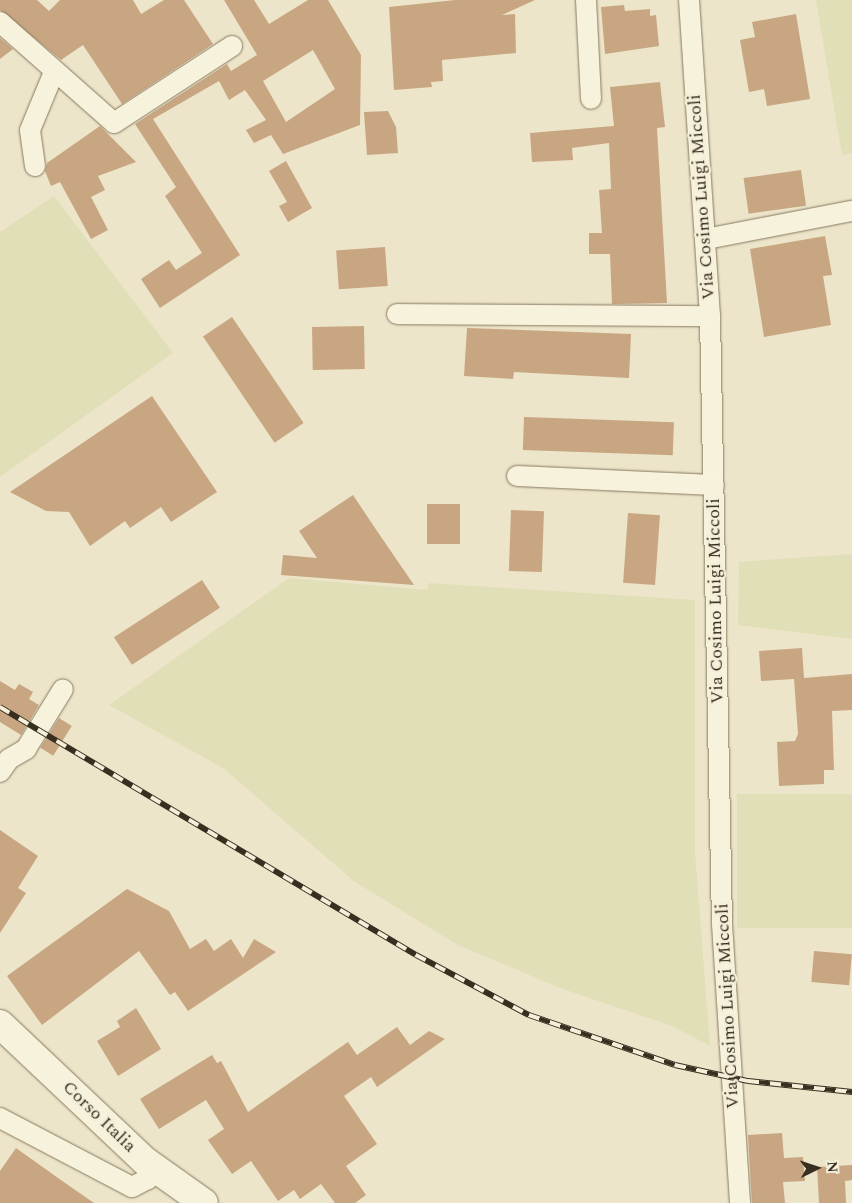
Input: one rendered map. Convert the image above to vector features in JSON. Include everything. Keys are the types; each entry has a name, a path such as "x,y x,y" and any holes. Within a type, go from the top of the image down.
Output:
{"main road":[{"name":"Corso Italia","path":"0,1024 153,1167 204,1203"}],"street":[{"path":"586,0 592,99"},
{"name":"Via Cosimo Luigi Miccoli","path":"690,0 710,316 722,924 740,1203"},
{"path":"0,22 54,72 114,123 232,46"},
{"path":"35,166 30,130 54,72"},
{"path":"706,239 852,211"},
{"path":"397,314 710,316"},
{"path":"517,476 714,485"},
{"path":"0,772 9,758 26,749 63,689"},
{"path":"0,1118 132,1187 148,1179 153,1167"},
{"path":"138,1203 153,1167"}],"shaded area":[{"path":"816,0 852,0 852,153 842,155"},
{"path":"54,196 173,353 0,477 0,232"},
{"path":"852,554 852,639 738,625 739,562"},
{"path":"289,578 427,590 429,583 695,600 695,852 710,1046 672,1026 560,988 458,945 355,882 223,768 109,705"},
{"path":"737,794 852,794 852,928 737,928"}],"building":[{"path":"0,0 37,0 49,11 60,0 133,0 141,14 164,0 184,0 213,44 122,104 83,45 61,60 0,10"},
{"path":"224,0 254,0 269,24 308,0 328,0 361,55 360,125 283,154 271,135 254,143 246,130 266,120 245,90 229,100 219,81 153,119 240,255 160,308 141,279 169,260 176,270 202,253 165,196 176,187 135,124 227,64 231,71 257,55","holes":["313,50 335,89 286,122 263,81"]},
{"path":"455,0 535,0 502,15 515,14 516,53 442,60 443,81 431,82 432,87 394,90 389,7"},
{"path":"624,5 625,11 650,9 650,16 656,15 659,46 605,54 601,7"},
{"path":"796,14 810,99 767,106 764,89 749,92 740,40 755,37 752,22"},
{"path":"0,38 13,49 0,59"},
{"path":"660,82 665,127 657,128 667,303 612,304 610,254 589,254 589,233 602,233 599,190 611,189 609,143 572,148 573,160 532,162 530,133 614,126 610,87"},
{"path":"388,111 396,127 398,153 367,155 364,112"},
{"path":"100,126 136,162 98,176 105,190 91,197 108,230 91,239 60,182 51,186 45,171 47,163"},
{"path":"286,161 312,208 288,222 279,206 287,202 269,171"},
{"path":"801,170 806,206 749,214 744,178"},
{"path":"825,236 832,275 823,276 831,325 764,337 750,249"},
{"path":"385,247 388,286 339,289 336,250"},
{"path":"232,317 304,423 275,443 203,337"},
{"path":"364,326 365,369 313,370 312,327"},
{"path":"467,328 631,334 629,378 514,372 513,379 464,376"},
{"path":"152,396 217,492 171,522 161,507 130,528 125,521 90,546 69,512 46,511 10,492"},
{"path":"524,417 674,422 673,455 523,450"},
{"path":"353,495 414,585 281,575 283,555 317,558 299,531"},
{"path":"427,504 460,504 460,544 427,544"},
{"path":"511,510 544,511 542,572 509,571"},
{"path":"628,513 660,515 655,585 623,583"},
{"path":"202,580 220,608 132,665 114,637"},
{"path":"802,648 804,678 852,674 852,710 832,711 834,770 824,770 824,784 779,786 777,742 795,741 798,734 794,679 761,681 759,651"},
{"path":"0,681 15,690 19,684 33,692 29,699 39,705 21,735 0,722"},
{"path":"59,718 72,726 53,756 40,748"},
{"path":"0,830 38,856 18,888 26,893 0,933"},
{"path":"127,889 169,911 190,949 206,939 214,951 231,939 243,958 254,939 276,952 188,1011 175,992 170,995 139,951 42,1025 7,976"},
{"path":"814,951 852,954 849,985 811,982"},
{"path":"136,1008 161,1049 118,1076 97,1041 120,1027 117,1021"},
{"path":"397,1027 410,1045 429,1031 445,1039 377,1087 371,1077 344,1096 377,1144 346,1166 366,1195 355,1203 335,1203 321,1184 300,1199 294,1190 278,1201 251,1161 232,1174 208,1140 224,1129 206,1100 159,1129 140,1099 212,1055 217,1063 221,1061 248,1112 348,1042 357,1055"},
{"path":"782,1133 784,1158 803,1157 805,1181 783,1182 785,1203 752,1203 748,1135"},
{"path":"16,1148 94,1203 0,1203 0,1171"},
{"path":"852,1165 852,1180 845,1181 846,1203 819,1203 817,1167"}],"railway":[{"path":"0,707 416,955 529,1015 675,1065 748,1081 852,1092"}]}
